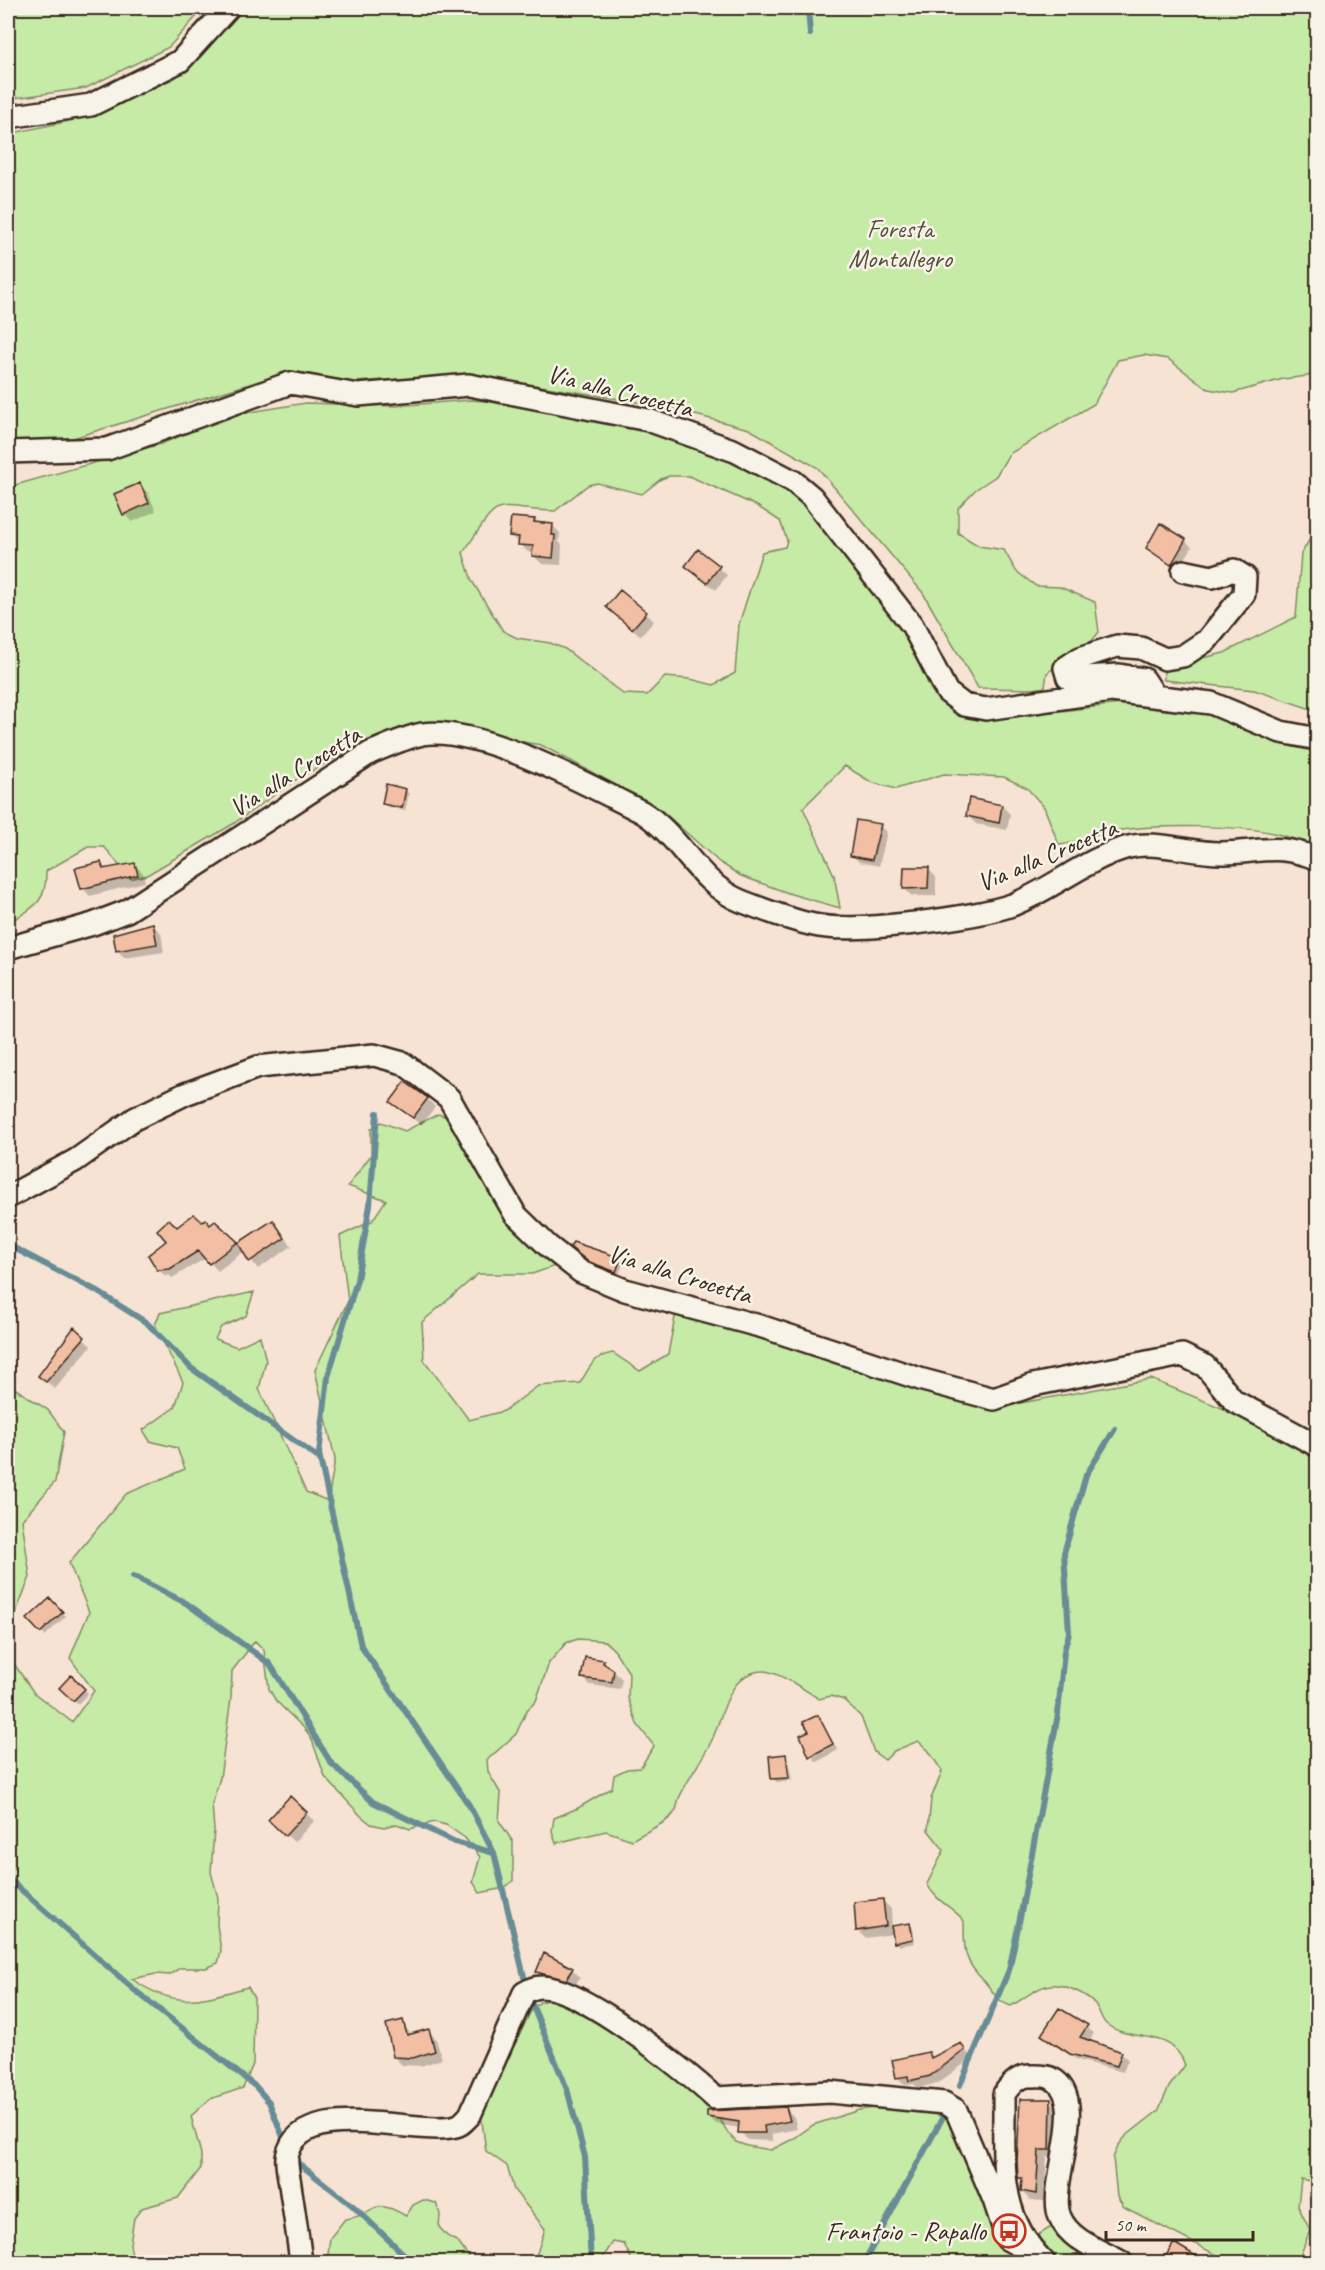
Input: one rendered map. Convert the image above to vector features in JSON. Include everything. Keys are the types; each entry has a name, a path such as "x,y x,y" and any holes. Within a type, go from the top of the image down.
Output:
{"street":[{"path":"8,117 91,105 180,62 228,8"},
{"name":"Via alla Crocetta","path":"8,452 107,449 290,383 358,395 470,385 648,420 735,451 794,481 812,497 912,625 947,692 964,705 986,709 1111,691 1211,703 1281,732 1317,739"},
{"path":"1155,696 1144,679 1119,675 1068,678 1065,668 1080,658 1117,646 1141,648 1165,659 1183,656 1207,640 1244,594 1245,577 1234,570 1212,577 1183,571"},
{"name":"Via alla Crocetta","path":"8,948 93,924 127,910 370,753 424,734 459,735 536,760 642,812 658,822 675,838 704,878 719,890 740,901 815,926 855,928 971,915 1001,907 1126,848 1152,846 1220,853 1273,847 1317,859"},
{"name":"Via alla Crocetta","path":"8,1197 76,1160 134,1119 185,1094 258,1067 374,1055 403,1063 449,1098 516,1214 548,1246 581,1272 625,1290 763,1327 923,1380 994,1399 1033,1385 1182,1354 1205,1366 1234,1401 1317,1446"},
{"path":"301,2262 287,2158 294,2139 309,2128 369,2121 446,2128 459,2126 470,2115 524,1993 540,1987 566,1993 627,2029 679,2066 714,2098 830,2092 944,2103 956,2110 994,2200 1007,2239 1016,2244 1026,2244"},
{"path":"1044,2262 1026,2244 1014,2219 1005,2182 1004,2094 1010,2085 1025,2076 1050,2077 1060,2085 1069,2115 1056,2200 1059,2215 1074,2235 1121,2262"}],"green space":[{"path":"8,8 204,8 169,47 86,88 8,99"},
{"name":"Foresta Montallegro","path":"241,8 1317,8 1317,371 1308,376 1283,379 1233,393 1208,389 1168,359 1144,355 1118,360 1094,404 1009,454 996,476 975,490 958,508 958,533 979,546 1004,550 1016,571 1036,586 1060,587 1095,602 1099,632 1091,642 1047,673 1045,687 1033,689 978,688 923,593 818,468 749,429 661,406 473,375 352,382 292,371 73,438 8,447 8,134 93,116 175,78"},
{"path":"471,400 550,406 655,429 718,452 809,501 875,594 900,623 931,690 948,708 971,717 995,719 1120,704 1176,709 1215,716 1290,746 1317,752 1317,845 1273,833 1240,828 1155,827 1121,830 1059,845 1044,807 1027,788 1004,777 944,774 896,789 871,782 845,766 803,808 834,875 840,908 741,876 719,862 659,808 541,745 504,739 465,726 406,727 365,742 300,777 233,824 147,875 131,879 104,847 88,847 46,871 46,882 41,898 31,909 8,923 8,487 161,444 232,415 306,403 395,406","holes":["669,476 689,476 757,506 780,521 787,540 785,547 762,552 739,624 735,673 714,685 690,679 665,677 647,695 623,694 565,649 550,643 517,638 503,631 472,581 463,553 492,513 507,508 555,511 588,485 597,483 642,494 661,479"]},
{"path":"1317,527 1317,711 1254,690 1164,680 1164,667 1224,653 1296,617 1301,554"},
{"path":"438,1114 450,1118 561,1264 532,1274 478,1274 422,1322 424,1360 469,1420 504,1411 538,1386 580,1383 593,1363 606,1354 613,1353 640,1371 668,1354 676,1312 836,1357 972,1405 1010,1405 1151,1379 1285,1434 1318,1454 1318,2183 1301,2179 1298,2206 1310,2230 1298,2262 1230,2262 1124,2207 1117,2196 1113,2158 1118,2146 1126,2136 1158,2111 1169,2087 1185,2065 1179,2053 1171,2045 1116,2030 1106,2024 1092,2001 1072,1989 1057,1985 1045,1986 1011,2006 999,1999 977,1974 966,1954 964,1921 931,1891 927,1884 944,1850 928,1830 931,1799 942,1771 928,1750 918,1741 894,1751 885,1760 874,1752 861,1717 844,1700 831,1696 819,1699 776,1674 763,1671 751,1673 733,1688 710,1744 683,1789 671,1817 632,1840 606,1831 556,1843 552,1831 554,1818 578,1808 612,1788 614,1775 627,1769 640,1768 654,1746 637,1724 628,1698 629,1673 615,1651 605,1641 578,1639 566,1643 549,1663 536,1701 527,1710 516,1734 487,1760 488,1772 501,1794 499,1821 513,1842 513,1881 504,1888 480,1893 473,1882 480,1857 465,1838 446,1825 434,1822 410,1829 397,1824 384,1827 371,1824 325,1777 312,1740 305,1729 276,1701 269,1689 264,1650 255,1641 232,1671 231,1698 220,1778 212,1804 214,1830 211,1872 218,1898 217,1925 221,1951 218,1963 206,1968 180,1968 169,1975 156,1974 132,1979 148,1989 176,1999 216,1996 248,1987 254,1998 253,2064 243,2088 210,2099 191,2116 201,2154 201,2168 178,2198 142,2208 134,2218 130,2244 133,2262 8,2262 8,1655 34,1693 72,1722 94,1691 70,1658 89,1612 69,1563 126,1494 185,1469 177,1448 150,1441 143,1430 175,1407 183,1382 155,1325 160,1313 254,1292 246,1316 221,1327 215,1339 237,1347 260,1336 266,1361 259,1389 306,1492 328,1501 335,1459 315,1370 348,1301 340,1236 372,1221 386,1200 348,1186 371,1155 371,1129 381,1122 405,1131"},
{"path":"8,1384 48,1410 64,1432 55,1482 22,1520 30,1577 8,1632"},
{"path":"552,1999 606,2025 710,2101 728,2133 736,2142 747,2146 771,2150 793,2139 813,2125 859,2110 887,2106 938,2112 951,2118 1011,2250 1030,2262 633,2262 624,2244 613,2242 600,2262 534,2262 545,2229 514,2190 507,2166 486,2151 481,2114 531,2011 540,2002"},
{"path":"423,2200 436,2203 440,2214 439,2227 447,2236 458,2242 472,2262 327,2262 330,2238 345,2219 379,2207 386,2207 406,2216 413,2205"},
{"path":"1053,2226 1075,2249 1093,2262 1064,2262 1052,2259 1033,2238"}],"building":[{"path":"140,483 149,503 123,515 114,494"},
{"path":"511,517 535,519 534,522 553,524 552,535 555,535 553,558 532,556 533,546 518,545 519,537 509,536"},
{"path":"1160,523 1186,539 1171,565 1146,548"},
{"path":"698,549 720,566 707,583 685,566"},
{"path":"620,590 647,612 632,629 606,607"},
{"path":"386,784 406,789 402,808 382,804"},
{"path":"969,798 1002,805 999,823 966,816"},
{"path":"856,820 881,824 872,860 850,856"},
{"path":"101,862 103,869 135,863 138,875 81,889 75,868"},
{"path":"904,867 929,867 928,888 903,889"},
{"path":"153,923 157,944 116,951 113,934"},
{"path":"405,1082 428,1098 413,1118 390,1102"},
{"path":"194,1214 202,1222 205,1219 210,1225 215,1221 238,1242 209,1264 198,1251 170,1269 157,1270 148,1255 166,1241 157,1230 169,1219 177,1227"},
{"path":"273,1220 285,1238 249,1262 238,1243"},
{"path":"573,1242 621,1258 616,1272 587,1261 570,1247"},
{"path":"74,1327 85,1337 46,1382 38,1376"},
{"path":"50,1598 63,1612 40,1633 27,1619"},
{"path":"585,1657 604,1660 603,1663 614,1670 612,1682 581,1678"},
{"path":"71,1675 85,1689 73,1701 59,1688"},
{"path":"818,1715 833,1744 809,1757 800,1735 809,1731 803,1722"},
{"path":"786,1754 789,1778 771,1779 769,1756"},
{"path":"290,1796 307,1812 285,1836 268,1820"},
{"path":"883,1899 886,1926 856,1931 854,1902"},
{"path":"910,1923 913,1939 894,1943 891,1926"},
{"path":"544,1953 573,1968 566,1980 536,1972"},
{"path":"1059,2008 1088,2025 1080,2037 1122,2052 1117,2066 1070,2054 1041,2035"},
{"path":"403,2020 407,2035 429,2029 435,2051 413,2058 393,2057 386,2024"},
{"path":"961,2043 965,2050 930,2076 909,2081 908,2076 896,2078 892,2060 929,2052 931,2058"},
{"path":"1020,2099 1051,2099 1050,2150 1039,2150 1036,2194 1021,2191 1022,2178 1018,2178"},
{"path":"786,2107 790,2121 764,2126 765,2133 738,2133 739,2122 707,2117 707,2111"},
{"path":"1174,2243 1206,2262 1162,2262"}],"waterway":[{"path":"808,8 810,34"},
{"path":"377,1113 370,1205 357,1280 328,1377 319,1454 361,1646 469,1805 494,1853 529,1997 567,2089 585,2157 591,2262"},
{"path":"14,1248 95,1290 147,1323 191,1368 320,1459"},
{"path":"960,2085 1009,1970 1058,1714 1064,1651 1069,1633 1064,1553 1086,1475 1115,1429"},
{"path":"133,1576 186,1603 270,1664 331,1763 373,1802 455,1842 494,1853"},
{"path":"8,1878 132,1988 256,2087 269,2102 287,2147"},
{"path":"864,2262 945,2113"},
{"path":"293,2159 353,2206 412,2262"}],"place":[{"name":"Frantoio - Rapallo","path":"1009,2231"}]}
